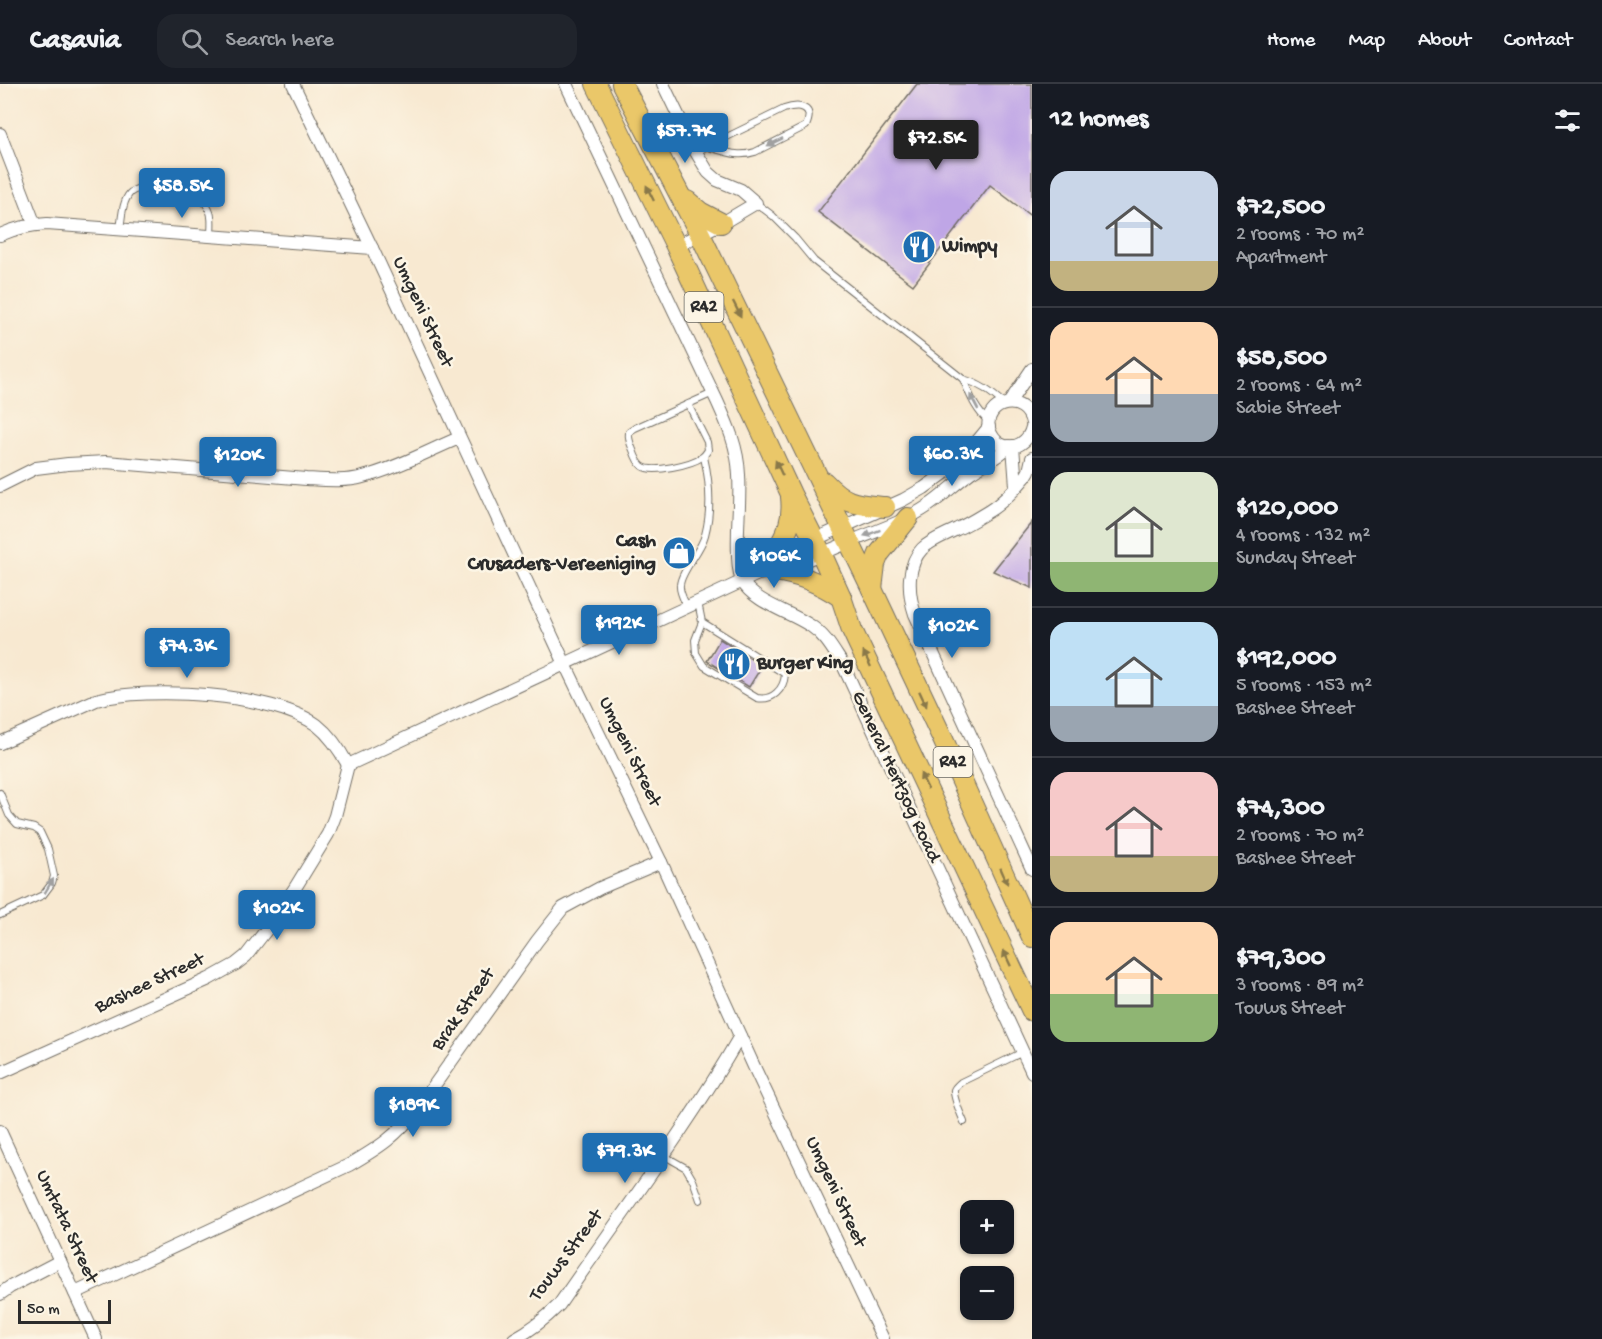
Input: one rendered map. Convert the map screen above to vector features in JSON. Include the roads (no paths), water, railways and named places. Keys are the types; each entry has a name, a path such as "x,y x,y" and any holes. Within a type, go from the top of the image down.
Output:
{"main road":[{"name":"General Hertzog Road","path":"596,84 676,246 791,494 818,547 841,597 852,630 1032,1011"},
{"name":"R42","path":"622,84 764,364 936,725 1032,937"},
{"path":"680,196 700,212 722,222 724,228 710,257"},
{"path":"816,474 845,501 862,506 885,507"},
{"path":"791,494 790,524 768,568 807,578 841,597"},
{"path":"872,589 875,564 879,554 908,518"}],"street":[{"name":"Umgeni Street","path":"293,84 883,1339"},
{"path":"566,84 733,437 740,477 737,548 742,581"},
{"path":"663,84 702,149 703,165 712,177 723,184 741,190 756,203 676,246"},
{"path":"0,134 35,225"},
{"path":"0,235 12,229 47,224 372,248"},
{"path":"0,743 96,700 110,696 152,692 184,694 254,702 293,713 324,732 340,750 348,765 845,534 885,507 915,493 951,470 966,456 989,424 994,411 1006,404 1032,369"},
{"path":"989,424 995,440 1002,445 1021,444 1027,439 1031,419 1021,406 1006,404"},
{"path":"0,486 36,468 106,462 306,479 361,478 459,438"},
{"path":"1027,439 1032,456 1029,471 1022,481 992,509 923,546 912,567 910,595 915,614 1032,869"},
{"path":"1011,446 1016,486"},
{"path":"768,568 845,534 908,518 929,506 977,468 993,460 1011,446"},
{"name":"General Hertzog Road","path":"742,581 761,600 814,628 826,639 843,665 1032,1072"},
{"name":"Bashee Street","path":"0,1073 209,979 246,956 295,888 328,834 338,807 348,765"},
{"name":"Brak Street","path":"75,1293 349,1165 384,1144 403,1127 418,1108 562,908 600,888 660,862"},
{"name":"Touws Street","path":"514,1339 539,1323 559,1305 663,1155 740,1036"},
{"name":"Umtata Street","path":"0,1131 4,1149 96,1339"},
{"path":"0,1294 60,1261"}],"lane":[{"path":"796,105 806,110 808,119 806,126 755,152 735,156 702,149 784,109 796,105"},
{"path":"120,229 124,208 132,191 168,185 185,187 201,196 211,216 211,236"},
{"path":"756,203 773,216 814,261 963,379 974,382 1006,404"},
{"path":"963,379 978,411 989,424"},
{"path":"688,404 707,442 708,450 704,457 691,462 650,470 642,466 636,459 628,437 629,432 635,428 688,404 713,393"},
{"path":"702,622 696,640 696,653 704,666 757,698 770,698 774,695 784,682 785,675 702,622 693,604 681,592 680,583 705,537 710,508 709,476 704,457"},
{"path":"0,793 9,815 17,824 34,828 40,832 48,849 54,876 52,884 43,895 0,915"},
{"path":"964,1122 954,1095 957,1086 1023,1052"},
{"path":"663,1155 686,1168 700,1200"}],"place":[{"name":"Wimpy","path":"919,247"},
{"name":"Cash Crusaders-Vereeniging","path":"679,553"},
{"name":"Burger King","path":"734,664"}]}
